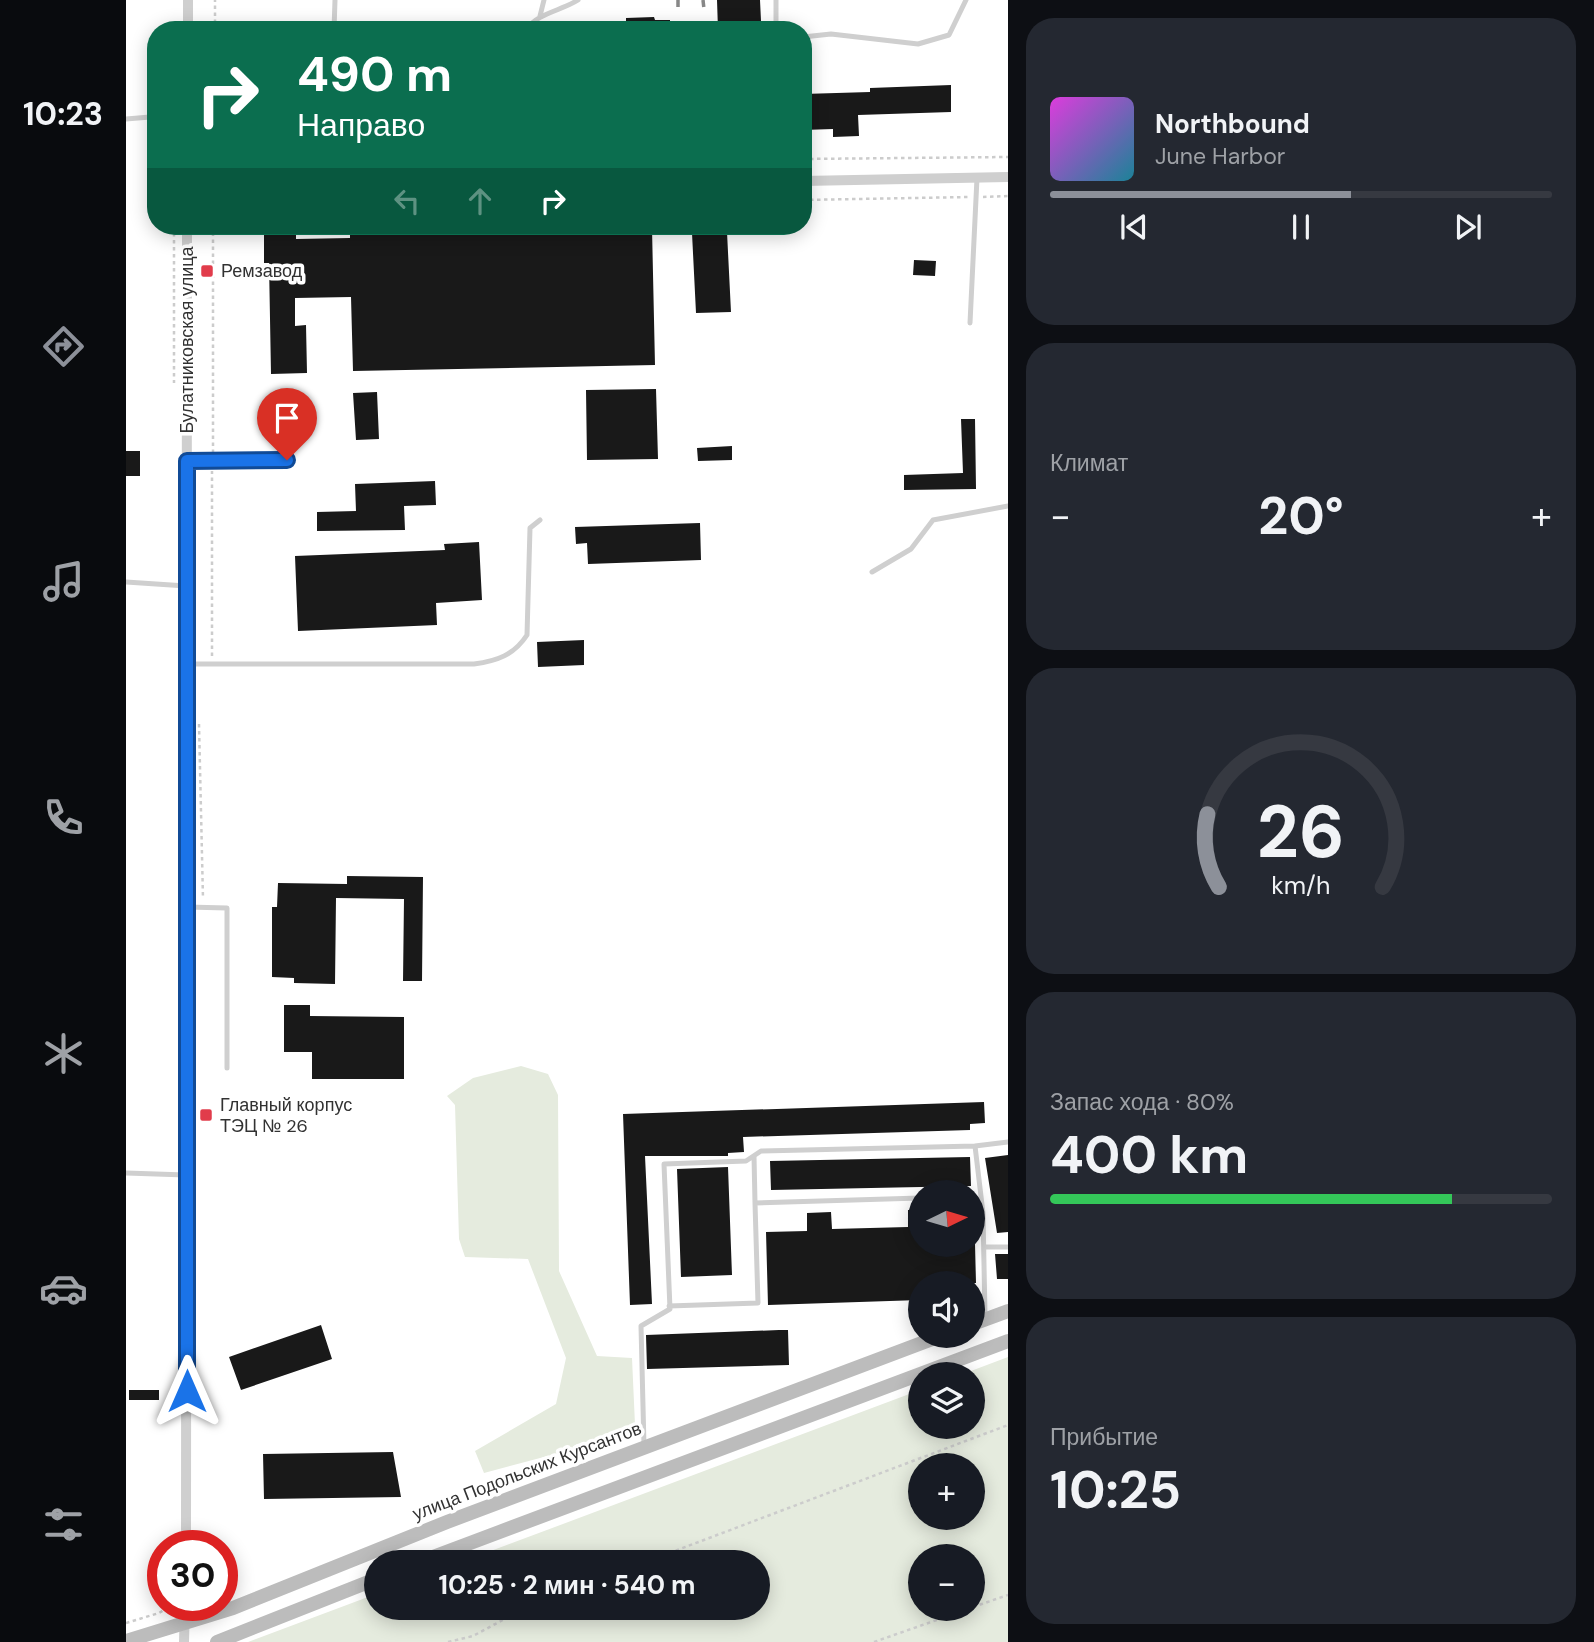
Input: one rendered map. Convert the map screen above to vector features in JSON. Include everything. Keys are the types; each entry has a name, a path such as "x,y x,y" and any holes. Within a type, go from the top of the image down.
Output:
{"main road":[{"path":"985,1320 1008,1311"},
{"path":"451,1550 1008,1341"},
{"name":"улица Подольских Курсантов","path":"126,1641 233,1608 644,1446 908,1348"},
{"path":"217,1642 364,1584"}],"street":[{"path":"188,0 188,21"},
{"path":"812,181 1008,177"},
{"name":"Булатниковская улица","path":"186,1530 187,235"},
{"path":"184,1621 184,1642"}],"lane":[{"path":"334,21 335,0"},
{"path":"540,16 544,0"},
{"path":"535,21 540,16 561,10 578,0"},
{"path":"776,0 776,21"},
{"path":"812,36 831,34 918,44 949,35 966,0"},
{"path":"126,119 147,117"},
{"path":"970,323 976,178"},
{"path":"187,461 287,460"},
{"path":"872,572 911,549 933,520 1008,506"},
{"path":"187,664 474,664 496,661 518,648 527,635 530,528 540,520"},
{"path":"126,582 187,586"},
{"path":"187,907 228,908 226,1068"},
{"path":"644,1446 640,1326 670,1309 664,1164 746,1161 761,1151 975,1146 1008,1142"},
{"path":"975,1146 979,1180"},
{"path":"669,1306 758,1303 754,1156"},
{"path":"126,1173 187,1175"},
{"path":"755,1203 908,1198"},
{"path":"985,1247 1008,1247"}],"path":[{"path":"215,0 215,21"},
{"path":"812,159 1008,157"},
{"path":"812,200 1008,196"},
{"path":"212,665 213,235"},
{"path":"199,715 202,908"},
{"path":"677,1550 1008,1425"},
{"path":"985,1603 1008,1595"},
{"path":"126,1623 147,1617"},
{"path":"448,1642 473,1636 503,1620"},
{"path":"874,1642 935,1621"}],"shaded area":[{"path":"521,1066 548,1074 558,1095 559,1271 597,1356 632,1358 635,1425 608,1440 484,1473 475,1451 556,1404 566,1358 528,1259 465,1257 459,1239 455,1105 447,1096 473,1078"},
{"path":"1008,1357 1008,1642 248,1642 364,1598 364,1620 770,1620 770,1550 494,1550 908,1395 908,1439 985,1439 985,1366"}],"building":[{"path":"717,0 760,0 761,21 718,21"},
{"path":"654,17 655,20 670,21 626,21 626,18"},
{"path":"951,85 951,112 858,115 859,136 833,137 833,129 812,130 812,94 870,92 870,88"},
{"path":"264,235 296,235 296,239 350,238 350,235 652,235 655,365 353,371 351,297 295,298 295,326 306,325 307,373 271,374 269,263 264,263"},
{"path":"692,235 727,235 731,312 696,313"},
{"path":"914,260 936,261 935,276 913,275"},
{"path":"656,389 658,459 587,460 586,390"},
{"path":"377,392 379,439 356,440 353,393"},
{"path":"961,419 975,419 976,489 904,490 904,475 963,473"},
{"path":"732,446 732,460 698,461 697,448"},
{"path":"126,451 140,451 140,476 126,476"},
{"path":"435,481 436,505 404,506 405,530 317,531 317,512 356,511 355,484"},
{"path":"700,523 701,560 588,564 587,543 576,544 575,527"},
{"path":"479,542 482,600 436,603 437,625 298,631 295,556 445,550 444,544"},
{"path":"584,640 584,665 538,667 537,642"},
{"path":"347,876 423,877 422,981 403,981 404,899 336,898 335,984 294,983 294,978 272,977 272,907 277,907 278,883 347,884"},
{"path":"284,1005 310,1005 310,1016 404,1017 404,1079 312,1079 312,1052 284,1052"},
{"path":"984,1102 985,1123 970,1124 970,1130 743,1137 744,1152 728,1153 728,1156 645,1156 652,1304 630,1305 623,1114"},
{"path":"1008,1155 1008,1232 997,1233 985,1158"},
{"path":"970,1157 971,1180 908,1180 908,1187 771,1190 770,1161"},
{"path":"728,1167 732,1275 681,1277 677,1169"},
{"path":"831,1212 832,1229 908,1227 908,1257 975,1257 976,1271 908,1271 908,1300 768,1305 766,1232 807,1231 807,1213"},
{"path":"995,1254 1008,1254 1008,1279 997,1279"},
{"path":"321,1325 332,1359 241,1390 229,1357"},
{"path":"788,1330 789,1365 647,1369 646,1335"},
{"path":"129,1390 159,1390 159,1400 129,1400"},
{"path":"393,1452 401,1497 264,1499 263,1454"}],"railway":[{"path":"678,0 678,9"},
{"path":"703,0 704,9"}],"place":[{"name":"Ремзавод","path":"207,271"},
{"name":"Главный корпус ТЭЦ № 26","path":"206,1115"}],"route":[{"path":"187,1391 187,461 287,460"}]}
